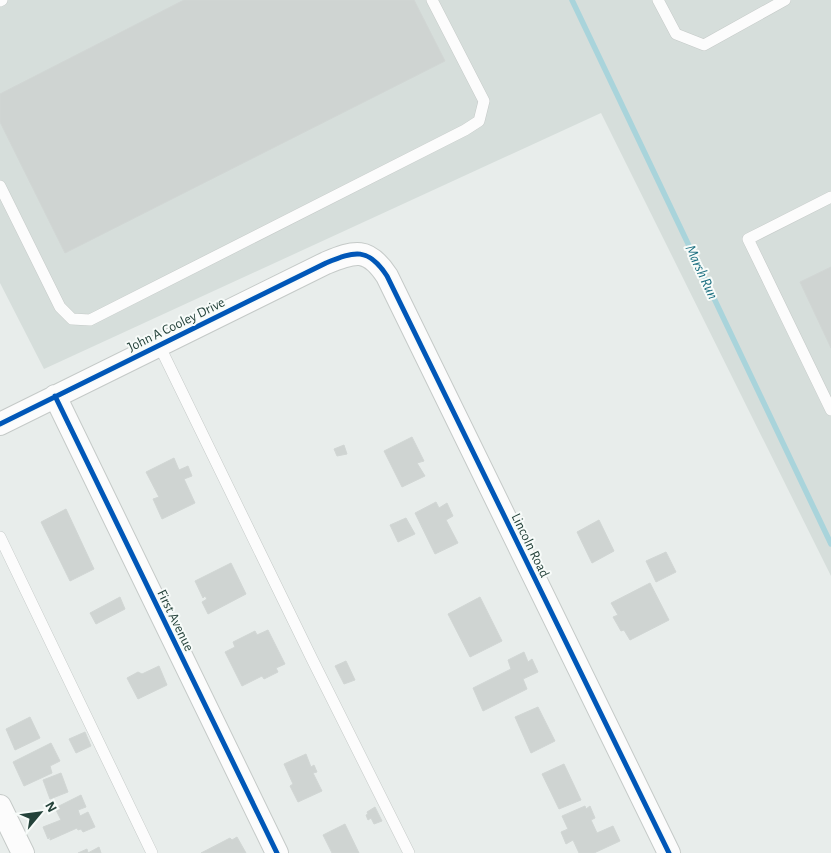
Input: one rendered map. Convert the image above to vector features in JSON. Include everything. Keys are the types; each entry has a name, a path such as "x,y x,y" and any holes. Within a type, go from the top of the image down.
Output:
{"street":[{"name":"John A Cooley Drive","path":"0,424 326,263 345,255 366,254"},
{"name":"Lincoln Road","path":"366,254 379,262 387,276 669,853"},
{"name":"First Avenue","path":"55,396 277,853"},
{"path":"0,806 23,853"}],"lane":[{"path":"0,186 60,307 72,319 90,320 465,130 479,121 484,102 432,0"},
{"path":"658,0 676,34 704,45 785,0"},
{"path":"831,197 748,239 831,410"},
{"path":"159,345 409,853"},
{"path":"0,537 152,853"}],"shaded area":[{"path":"0,0 831,0 831,576 601,113 44,369 0,283"}],"building":[{"path":"184,0 414,0 445,61 65,253 0,122 0,94"},
{"path":"831,267 831,348 800,282"},
{"path":"412,437 424,461 417,463 425,476 402,487 384,451"},
{"path":"344,445 347,454 337,456 334,449"},
{"path":"174,458 179,470 188,466 192,476 184,479 195,503 162,519 153,499 159,497 146,472"},
{"path":"436,502 439,508 447,503 453,516 446,520 458,543 435,554 415,513"},
{"path":"66,509 94,569 70,581 41,522"},
{"path":"406,518 415,534 398,542 390,525"},
{"path":"599,520 614,551 592,563 577,532"},
{"path":"666,552 676,572 656,582 646,561"},
{"path":"231,563 246,594 208,614 202,602 207,599 205,596 203,598 195,581"},
{"path":"650,583 669,620 630,640 624,630 621,631 613,617 618,615 611,603"},
{"path":"120,597 125,609 96,624 90,613"},
{"path":"480,597 502,641 470,657 448,614"},
{"path":"268,630 285,664 276,668 278,672 264,679 262,676 242,686 225,652 235,647 233,642 255,631 257,635"},
{"path":"524,652 528,662 532,659 538,672 523,679 527,689 483,711 473,688 511,669 508,660"},
{"path":"346,661 355,680 344,684 335,666"},
{"path":"159,666 167,685 138,699 127,678 138,672 142,674"},
{"path":"538,707 555,741 531,753 515,717"},
{"path":"30,717 40,738 15,750 6,729"},
{"path":"85,732 91,746 76,753 69,739"},
{"path":"51,743 60,761 50,766 52,773 24,786 13,762"},
{"path":"306,754 311,767 314,765 317,772 313,773 322,791 298,802 290,786 293,784 284,764"},
{"path":"564,764 581,800 559,809 542,774"},
{"path":"61,773 68,792 50,799 43,780"},
{"path":"81,795 86,807 78,810 80,816 88,812 95,827 83,832 77,828 50,840 50,837 48,839 43,827 61,820 55,808"},
{"path":"585,806 586,809 590,806 595,818 591,820 597,833 613,826 620,841 594,853 579,853 573,840 566,844 561,832 568,829 562,816"},
{"path":"375,807 382,821 374,824 371,818 368,820 366,815 368,814 367,812"},
{"path":"345,824 359,853 332,853 323,835"},
{"path":"237,837 246,853 201,853 230,838 232,840"},
{"path":"99,847 101,853 88,853"},
{"path":"87,849 88,853 78,853"}],"waterway":[{"name":"Marsh Run","path":"572,0 831,544"}],"cycle path":[{"path":"0,424 326,263 353,254 360,254 374,260 387,276 669,853"},
{"path":"55,396 277,853"}]}
